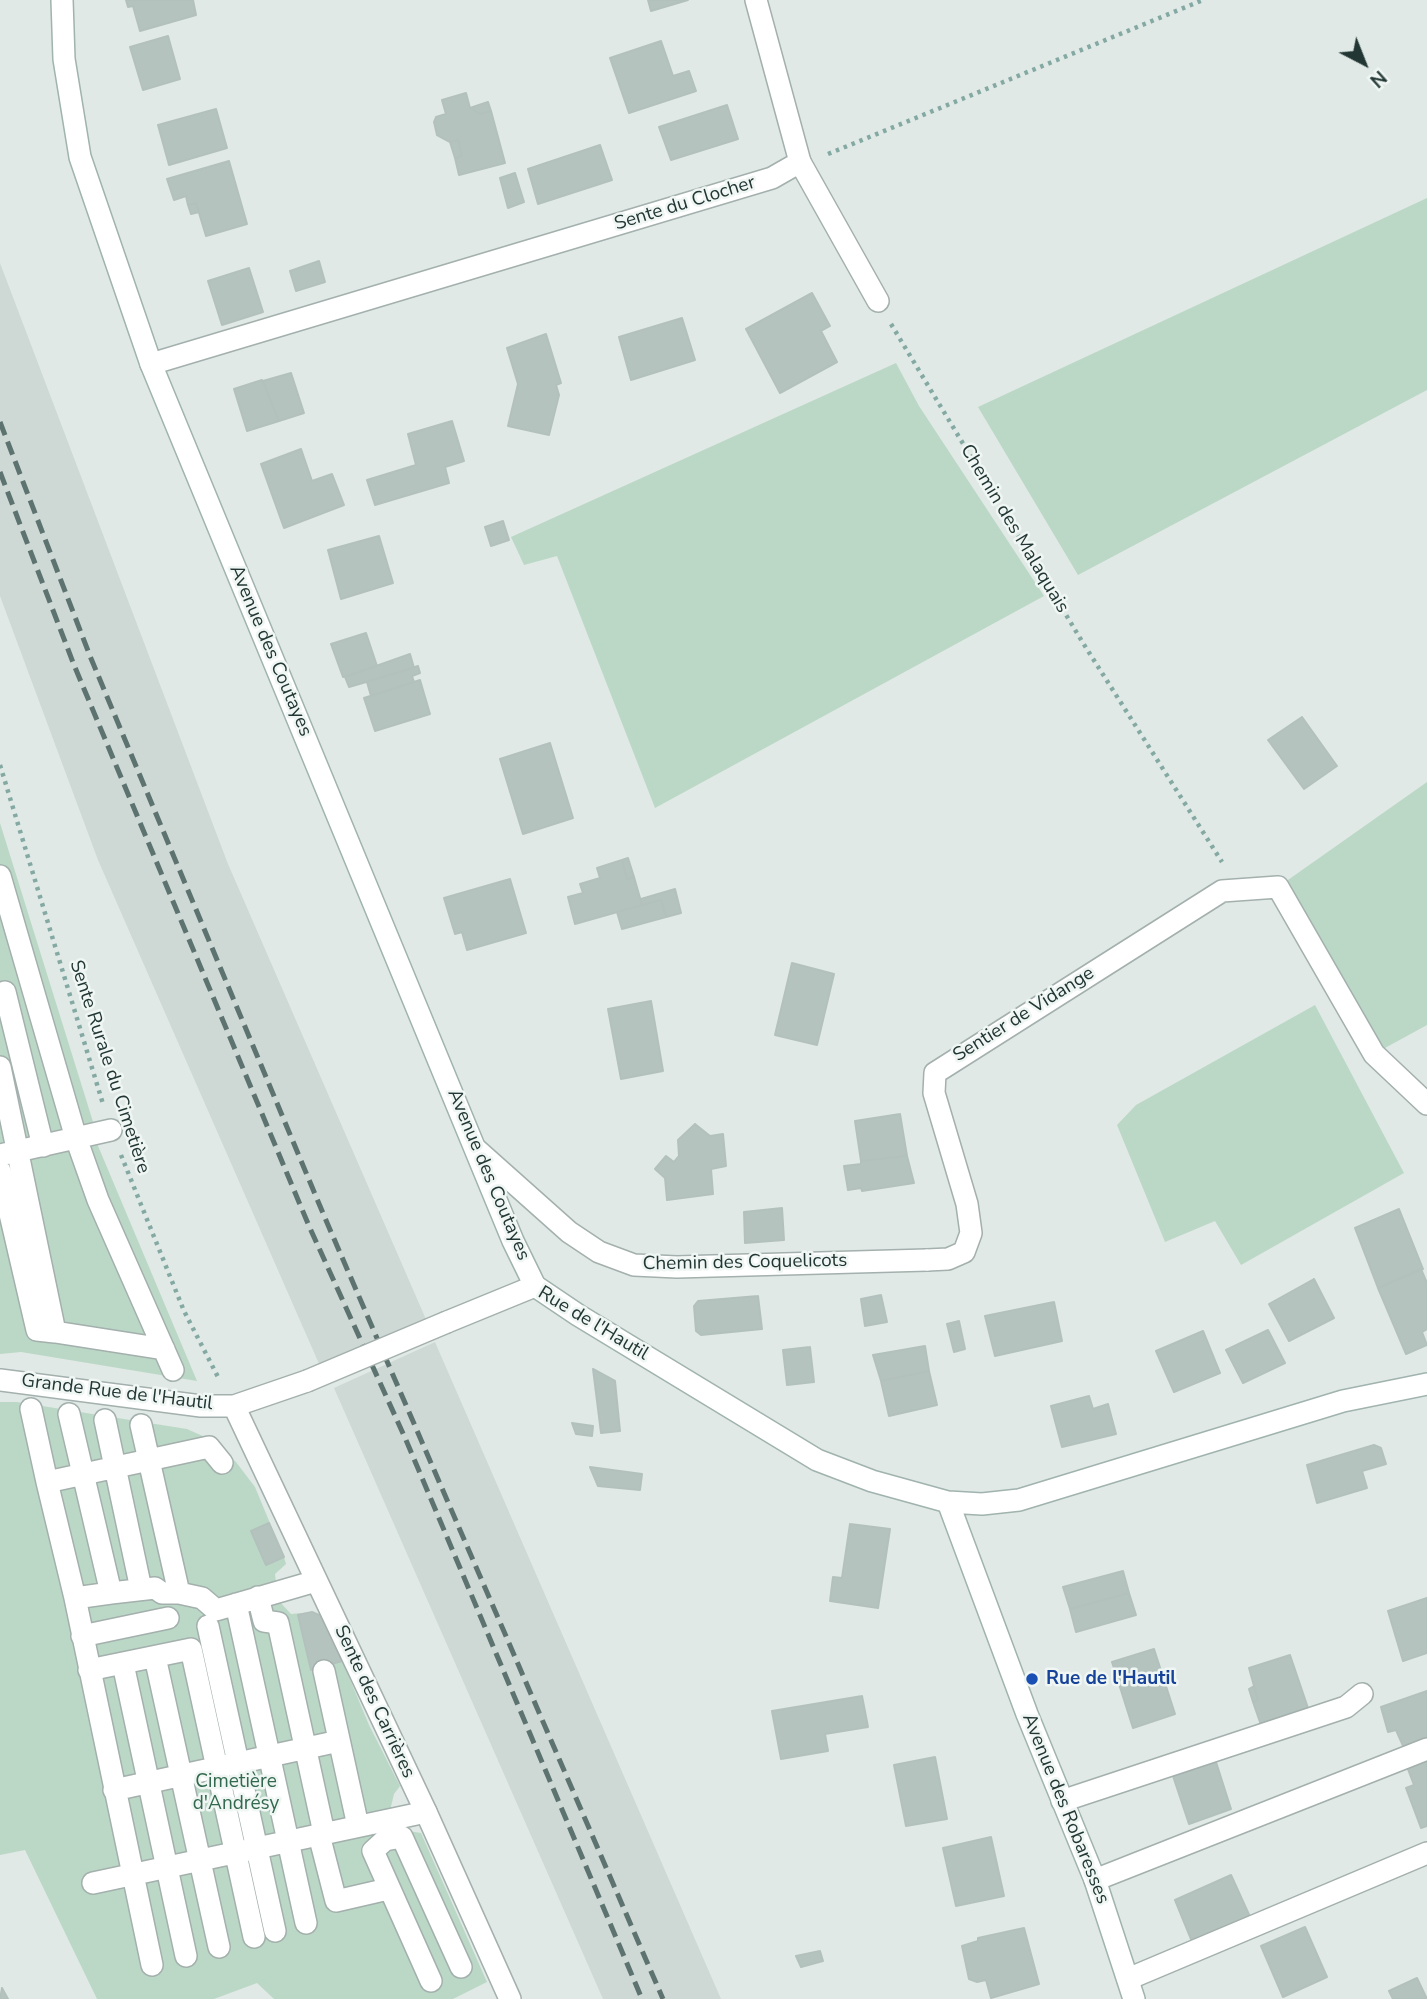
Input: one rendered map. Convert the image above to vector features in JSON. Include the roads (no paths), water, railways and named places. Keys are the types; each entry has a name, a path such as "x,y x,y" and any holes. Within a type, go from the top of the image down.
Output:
{"street":[{"name":"Avenue des Coutayes","path":"62,0 64,59 80,157 151,364 535,1286"},
{"path":"756,0 800,162 878,301"},
{"name":"Sente du Clocher","path":"151,364 772,178 800,162"},
{"path":"0,876 76,1138 98,1200 173,1370"},
{"name":"Sentier de Vidange","path":"926,1260 948,1259 964,1252 971,1233 967,1204 934,1093 935,1073 1222,891 1278,887 1374,1054 1427,1104"},
{"path":"32,986 2,985 43,1146"},
{"path":"0,1067 10,1153 55,1332"},
{"path":"10,1153 111,1130"},
{"name":"Chemin des Coquelicots","path":"477,1150 569,1232 599,1252 634,1265 926,1260"},
{"path":"0,1171 37,1330 164,1349"},
{"name":"Rue de l'Hautil","path":"234,1406 307,1381 535,1286 589,1322 817,1460 872,1481 948,1502 982,1504 1019,1500 1343,1401 1427,1384"},
{"name":"Grande Rue de l'Hautil","path":"0,1380 201,1406 234,1406"},
{"name":"Sente des Carrières","path":"234,1406 426,1812 510,1999"},
{"path":"31,1409 75,1598 152,1965"},
{"path":"69,1415 111,1593"},
{"path":"105,1420 141,1589"},
{"path":"141,1425 171,1593 168,1618 181,1775 219,1947"},
{"path":"47,1482 209,1447 222,1463"},
{"name":"Avenue des Robaresses","path":"948,1502 954,1525 1062,1801 1096,1880 1131,1989"},
{"path":"89,1671 173,1653 195,1638 220,1613 258,1597 316,1581"},
{"path":"75,1598 155,1588 202,1598 220,1613 269,1756 306,1923"},
{"path":"258,1597 264,1621 278,1623 336,1901 388,1889"},
{"path":"220,1613 238,1763 275,1931"},
{"path":"82,1636 168,1618"},
{"path":"173,1653 216,1768 254,1937"},
{"path":"122,1664 186,1956"},
{"path":"324,1671 339,1741 373,1830 373,1851 431,1981"},
{"path":"1062,1801 1346,1707 1362,1694"},
{"path":"114,1790 339,1741"},
{"path":"1096,1880 1427,1749"},
{"path":"93,1883 322,1834 373,1830 426,1812"},
{"path":"373,1830 402,1837 461,1967"},
{"path":"1131,1989 1427,1853"}],"railway":[{"path":"0,422 90,656 325,1218 663,1999"},
{"path":"0,472 74,665 309,1226 406,1440 642,1999"}],"place":[{"name":"Rue de l'Hautil","path":"1032,1679"}],"park label":[{"name":"Cimetière d'Andrésy","path":"236,1793"}]}
